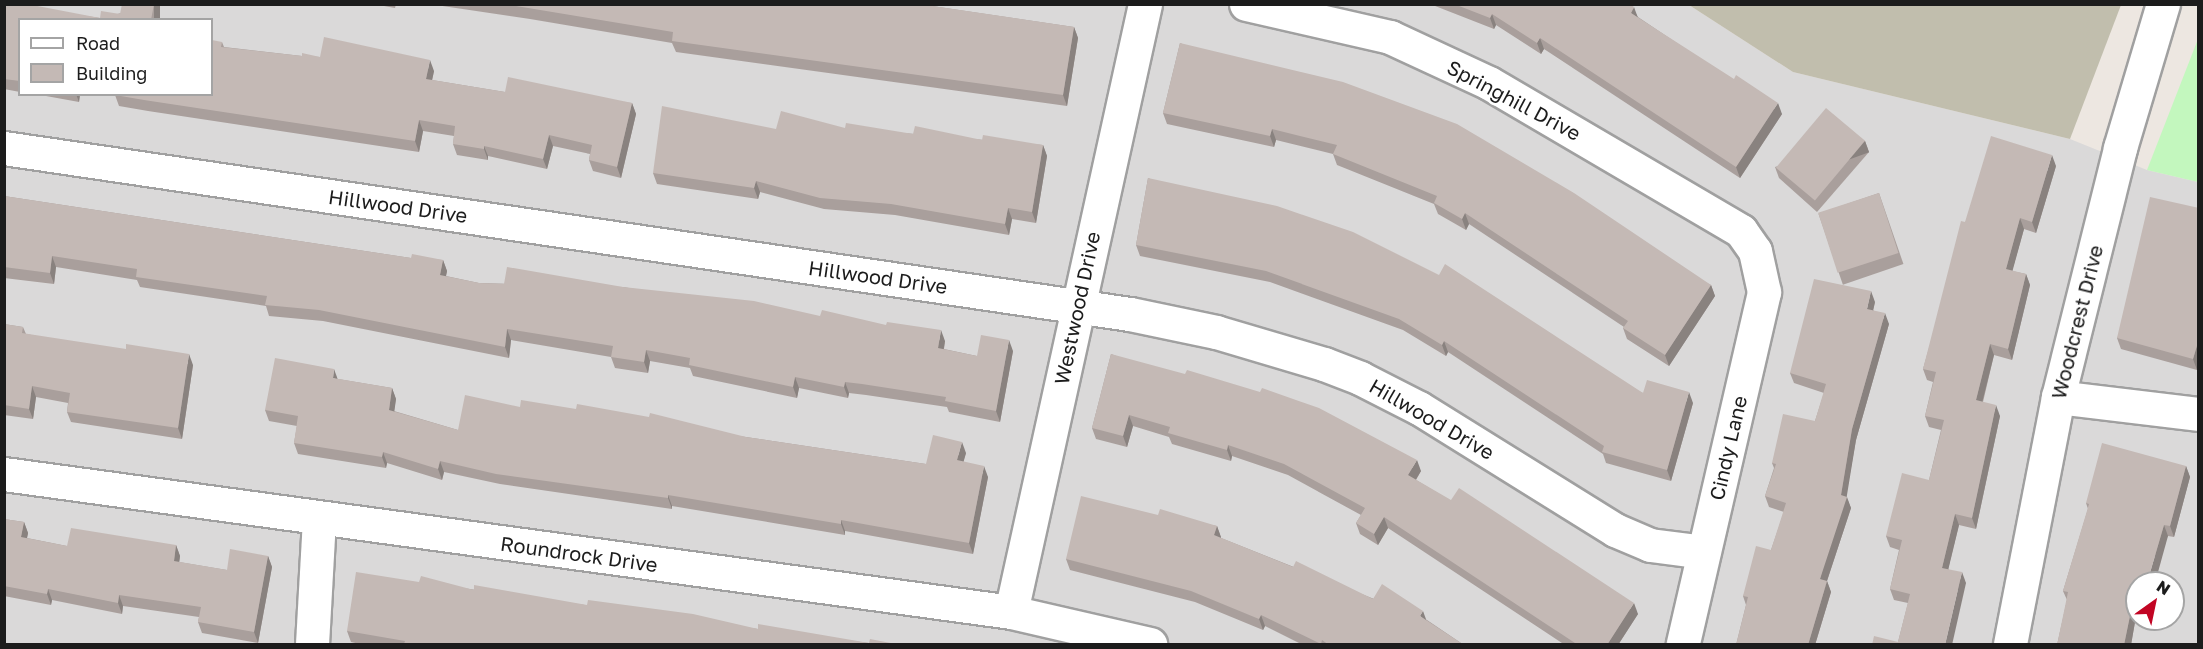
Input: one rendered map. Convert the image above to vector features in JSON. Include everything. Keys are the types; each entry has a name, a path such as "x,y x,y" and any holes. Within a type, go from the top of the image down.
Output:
{"street":[{"name":"Westwood Drive","path":"1011,612 1145,4"},
{"name":"Springhill Drive","path":"1246,4 1390,37 1489,83 1742,231 1755,251"},
{"name":"Woodcrest Drive","path":"2010,645 2058,396 2120,148 2163,4"},
{"name":"Hillwood Drive","path":"4,148 1077,307 1216,332 1324,364 1419,408 1615,530 1650,544 1704,552"},
{"name":"Cindy Lane","path":"1683,645 1764,292 1755,251"},
{"path":"2058,396 2199,414"},
{"name":"Roundrock Drive","path":"4,474 319,519 1011,612 1150,645"},
{"path":"312,645 319,519"}],"shaded area":[{"path":"4,5 1689,5 1793,72 2070,139 2147,170 2198,182 2198,644 5,644"},
{"path":"1689,5 2121,5 2070,139 1793,72"}],"green space":[{"path":"2198,39 2198,182 2147,170"}],"building":[{"path":"4,4 27,4 100,18 18,18 18,81 4,79"},
{"path":"122,4 154,4 151,18 100,18 101,11 120,14"},
{"path":"504,4 919,4 1074,27 1063,95 672,41 673,32"},
{"path":"1454,4 1630,4 1634,7 1631,13 1734,79 1736,75 1778,103 1736,167 1540,38 1537,43 1492,14 1490,18"},
{"path":"324,37 430,60 426,79 505,92 508,77 632,103 617,167 589,160 592,145 549,135 543,159 484,146 484,149 453,144 455,126 419,120 415,141 121,96 213,96 213,40 222,42 221,47 302,56 302,53 320,57"},
{"path":"1180,43 1343,82 1457,124 1574,193 1711,285 1665,355 1623,328 1628,321 1465,213 1462,219 1434,203 1437,196 1333,154 1337,145 1272,129 1270,136 1163,113"},
{"path":"662,106 776,129 781,111 845,128 846,123 913,134 915,126 982,140 983,135 1043,145 1032,212 1008,208 1005,224 891,204 820,198 756,181 754,188 653,173"},
{"path":"1826,108 1865,141 1815,201 1776,168"},
{"path":"1991,136 2052,155 2032,222 2020,218 2006,269 2026,274 2008,349 1990,344 1976,400 1996,405 1972,518 1955,514 1942,568 1962,572 1945,645 1872,645 1874,636 1898,642 1910,594 1890,589 1902,540 1886,536 1902,473 1929,480 1944,420 1925,416 1936,372 1923,369 1961,221 1965,222"},
{"path":"1148,178 1277,206 1353,232 1439,275 1445,264 1643,393 1647,380 1689,392 1667,470 1602,452 1604,446 1444,341 1442,345 1399,319 1266,271 1136,245"},
{"path":"1879,193 1898,253 1838,273 1818,213"},
{"path":"4,196 411,258 412,254 443,260 440,275 479,283 504,284 507,267 623,287 754,301 820,316 822,310 886,325 887,322 941,330 938,348 977,356 981,335 1009,340 996,411 945,401 946,397 862,384 845,382 844,387 795,377 793,387 689,365 690,358 646,350 644,362 611,357 613,346 507,329 505,347 319,310 265,305 267,296 136,277 137,269 52,256 50,273 4,267"},
{"path":"2150,197 2199,208 2199,339 2193,359 2117,338"},
{"path":"1814,279 1871,291 1867,309 1885,313 1852,429 1841,495 1847,497 1820,579 1827,581 1808,645 1736,645 1748,597 1743,596 1756,546 1771,550 1786,503 1765,496 1776,464 1772,463 1783,414 1815,421 1826,384 1790,373"},
{"path":"4,324 23,327 22,333 126,349 126,344 189,354 178,428 67,412 70,393 32,386 29,409 4,405"},
{"path":"1111,354 1185,374 1187,370 1260,392 1262,388 1319,408 1417,460 1408,475 1451,500 1459,488 1634,603 1607,645 1578,645 1384,517 1374,534 1356,523 1365,508 1284,464 1228,445 1227,450 1168,433 1170,427 1129,415 1123,436 1092,428"},
{"path":"275,358 334,369 333,378 392,388 389,410 458,430 465,395 520,407 521,400 576,409 577,404 649,417 650,413 746,437 926,464 933,435 962,442 957,460 984,466 969,543 841,520 841,524 668,495 668,498 496,474 440,461 438,469 383,452 382,457 294,443 298,416 265,410"},
{"path":"2102,443 2186,466 2170,526 2164,525 2151,571 2125,571 2125,631 2127,631 2124,645 2057,645 2068,592 2063,591 2089,504 2086,503"},
{"path":"1081,496 1158,515 1160,509 1217,526 1214,535 1293,567 1296,561 1373,599 1382,584 1423,611 1420,616 1464,645 1329,645 1322,640 1321,644 1261,615 1259,619 1191,591 1066,559"},
{"path":"4,519 24,522 21,537 67,546 71,528 176,545 174,561 227,570 230,549 268,556 254,632 198,622 201,607 119,595 118,603 48,589 47,594 4,586"},
{"path":"356,572 419,582 421,576 474,590 474,585 587,605 588,600 693,614 758,629 758,624 869,643 870,639 901,645 405,645 405,641 347,631"}]}
